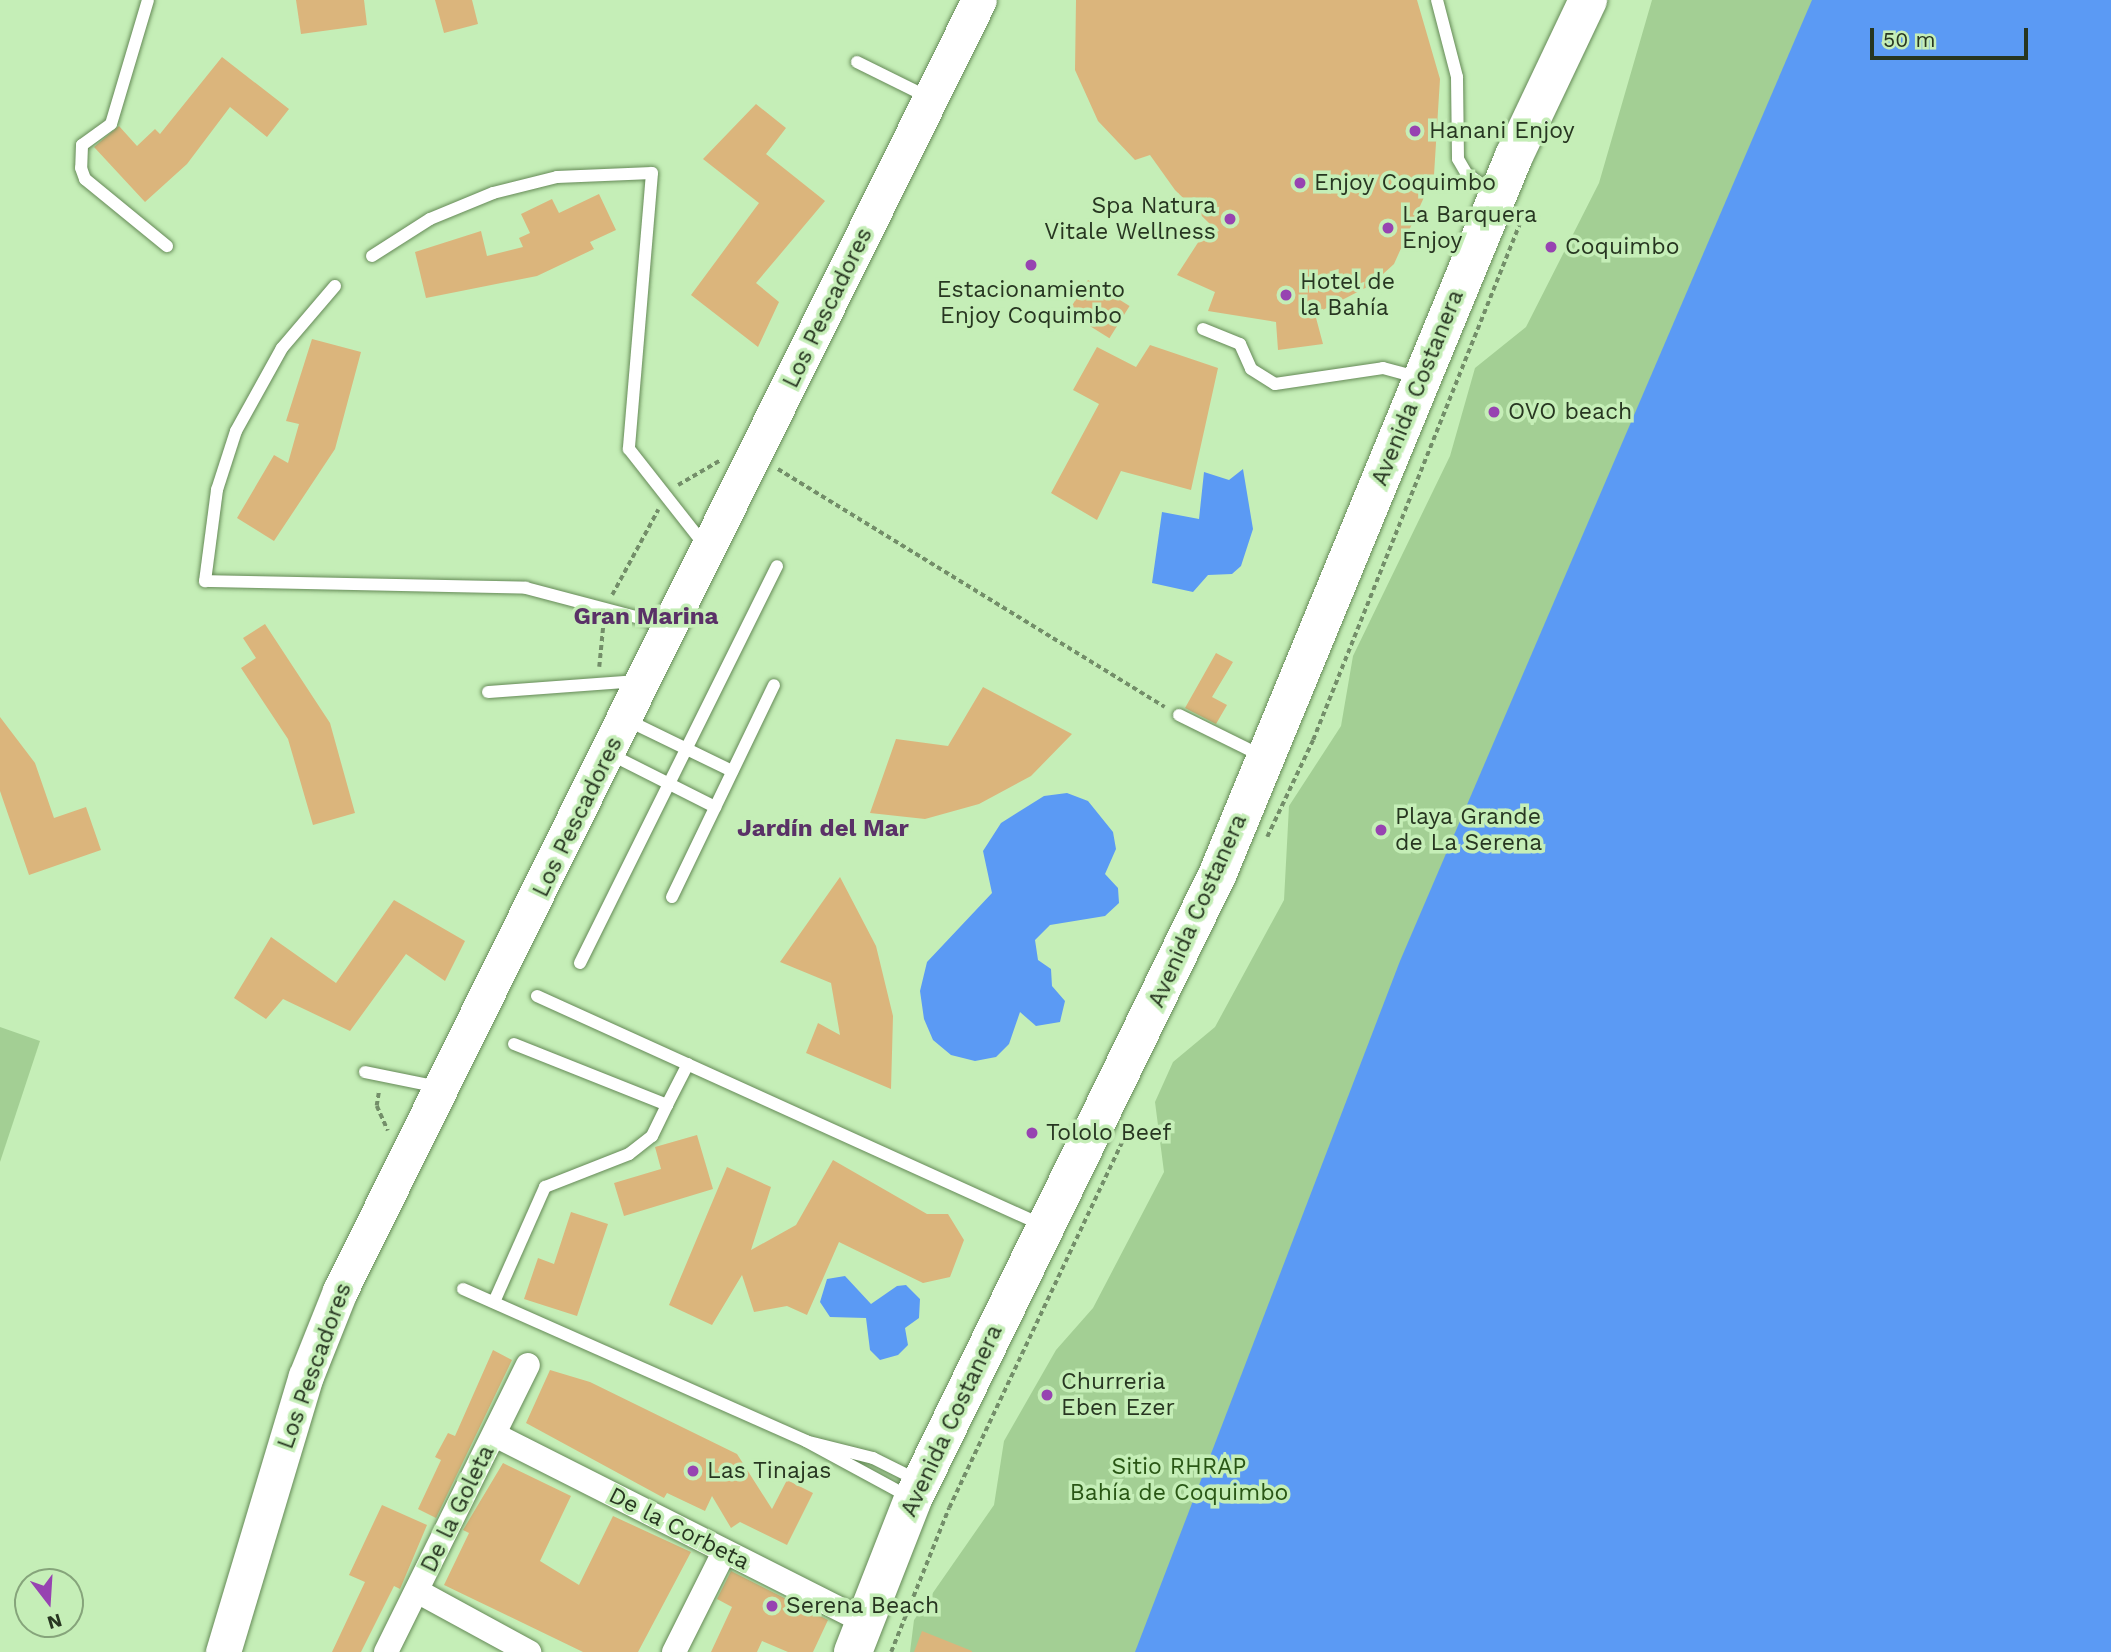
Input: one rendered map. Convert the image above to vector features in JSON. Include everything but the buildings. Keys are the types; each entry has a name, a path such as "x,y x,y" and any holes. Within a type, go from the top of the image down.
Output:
{"main road":[{"name":"Avenida Costanera","path":"1514,156 1534,76 1567,0"},
{"name":"Avenida Costanera","path":"858,1637 917,1490 1045,1226 1173,972 1266,758 1514,156 1588,0"}],"street":[{"name":"Los Pescadores","path":"223,1652 322,1333 711,552 979,0"},
{"name":"De la Goleta","path":"386,1652 528,1364"},
{"name":"De la Corbeta","path":"495,1435 724,1552 858,1637"},
{"path":"674,1652 724,1552"},
{"path":"417,1591 529,1652"}],"lane":[{"path":"148,0 111,124 82,145 81,168 85,179 167,246"},
{"path":"1437,0 1457,77 1460,166 1498,195"},
{"path":"857,62 930,98"},
{"path":"372,256 430,219 493,193 557,177 652,173 629,449 665,498 711,552"},
{"path":"335,286 282,348 236,431 217,489 205,581 526,588 608,606 673,627"},
{"path":"1203,329 1240,344 1251,369 1275,384 1383,368 1422,379"},
{"path":"580,963 777,566"},
{"path":"488,692 598,680 646,681"},
{"path":"672,897 774,685"},
{"path":"1179,715 1266,758"},
{"path":"627,720 732,771"},
{"path":"610,754 715,807"},
{"path":"537,996 1045,1226"},
{"path":"514,1044 667,1105"},
{"path":"494,1302 545,1187 629,1154 652,1136 688,1064"},
{"path":"365,1072 443,1087"},
{"path":"463,1289 806,1441 862,1455 917,1490"},
{"path":"806,1441 850,1471 917,1490"}],"path":[{"path":"598,680 608,606 665,498 708,464 756,456 1179,715"}],"green space":[{"name":"Sitio RHRAP Bahía de Coquimbo","path":"1652,0 2008,0 1299,1652 910,1652 914,1620 994,1505 1004,1441 1056,1350 1093,1308 1164,1172 1155,1102 1173,1062 1215,1027 1284,900 1289,806 1341,726 1353,656 1450,456 1475,368 1526,327 1599,183"},
{"path":"0,1027 40,1041 0,1162"}],"water":[{"path":"1812,0 2111,0 2111,1652 1135,1652 1400,961"},
{"path":"1243,469 1253,529 1241,566 1232,574 1208,575 1193,592 1152,583 1162,512 1199,519 1204,472 1229,480"},
{"path":"1067,793 1088,801 1113,832 1116,849 1105,874 1118,888 1119,903 1105,916 1050,925 1035,940 1038,960 1051,969 1052,986 1065,1001 1060,1022 1036,1026 1020,1012 1009,1044 996,1057 975,1061 951,1055 933,1040 924,1019 920,991 927,962 992,893 983,851 1001,823 1044,796"},
{"path":"845,1276 871,1304 897,1286 906,1285 920,1299 919,1318 905,1328 908,1345 898,1355 880,1360 870,1350 866,1318 830,1317 820,1302 827,1279"}],"place":[{"name":"Hanani Enjoy","path":"1415,131"},
{"name":"Enjoy Coquimbo","path":"1300,183"},
{"name":"Spa Natura Vitale Wellness","path":"1230,219"},
{"name":"La Barquera Enjoy","path":"1388,228"},
{"name":"Coquimbo","path":"1551,247"},
{"name":"Estacionamiento Enjoy Coquimbo","path":"1031,265"},
{"name":"Hotel de la Bahía","path":"1286,295"},
{"name":"OVO beach","path":"1494,412"},
{"name":"Playa Grande de La Serena","path":"1381,830"},
{"name":"Tololo Beef","path":"1032,1133"},
{"name":"Churreria Eben Ezer","path":"1047,1395"},
{"name":"Las Tinajas","path":"693,1471"},
{"name":"Serena Beach","path":"772,1606"}],"district":[{"name":"Gran Marina","path":"646,617"},
{"name":"Jardín del Mar","path":"823,829"}]}
